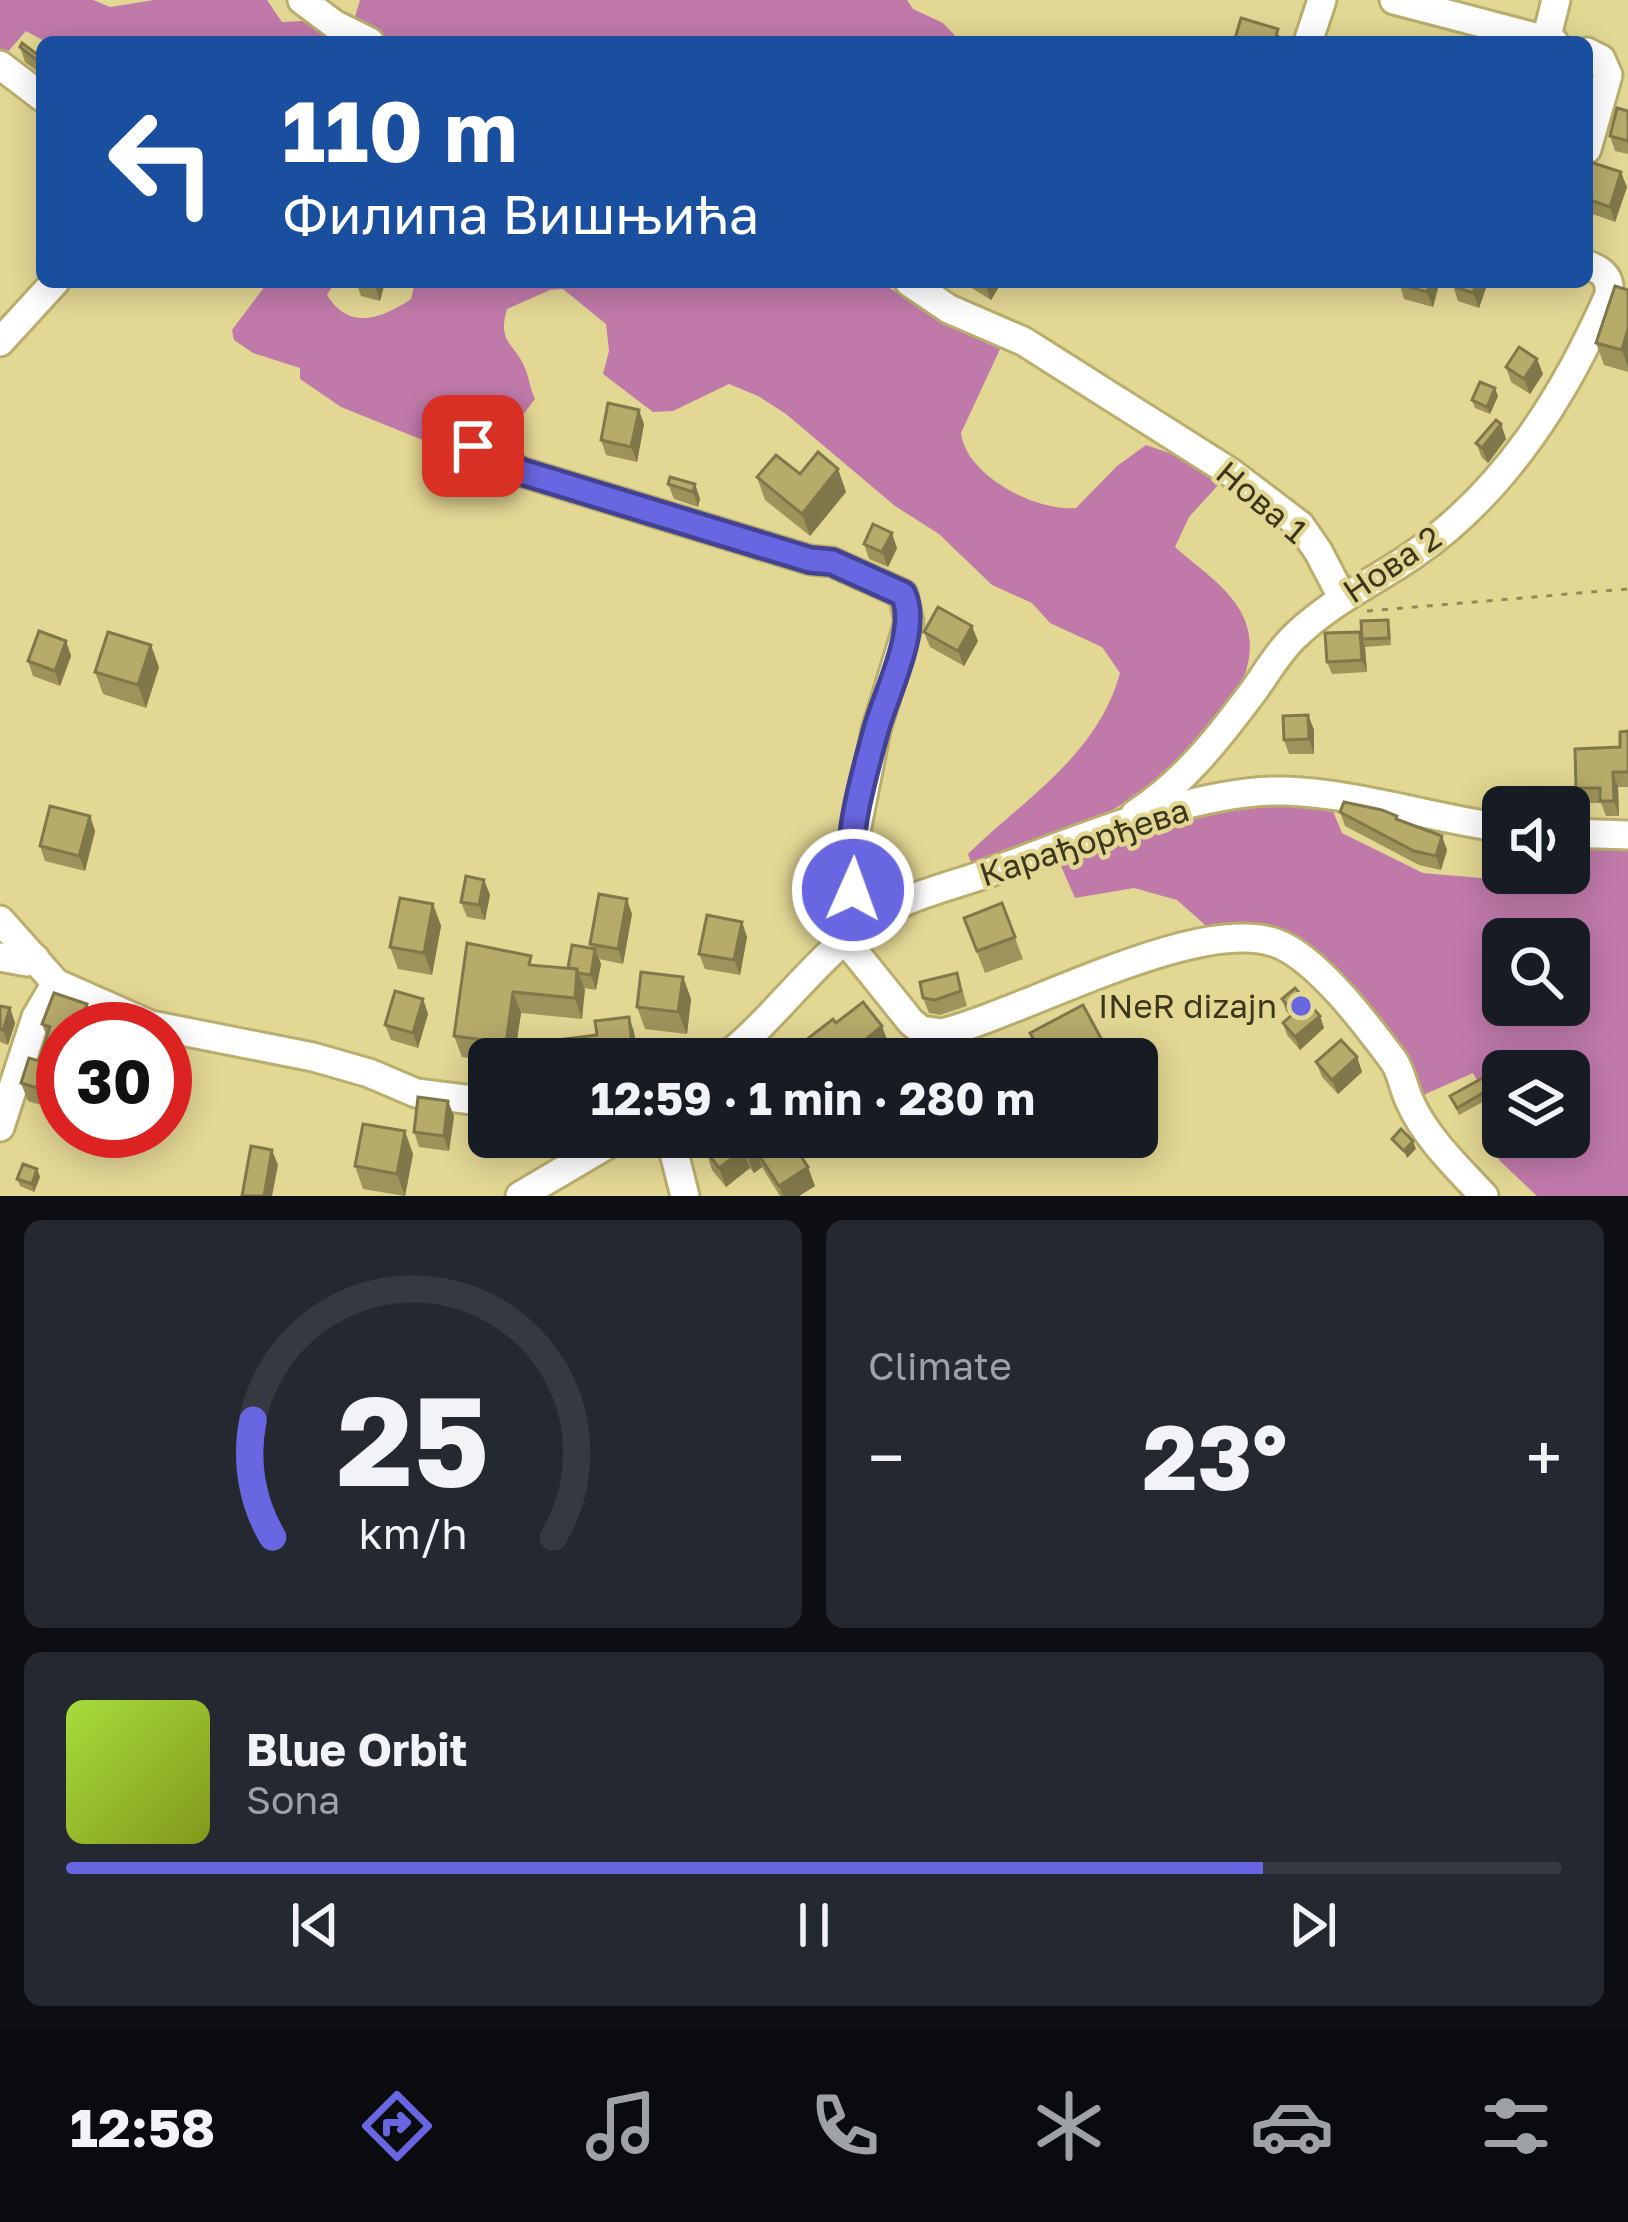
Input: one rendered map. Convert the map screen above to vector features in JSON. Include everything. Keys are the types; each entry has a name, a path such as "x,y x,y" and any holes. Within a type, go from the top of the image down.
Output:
{"street":[{"path":"302,0 358,36"},
{"path":"1310,36 1322,0"},
{"path":"1394,0 1531,36"},
{"path":"1551,36 1556,0"},
{"path":"1593,55 1608,75 1593,128"},
{"path":"2,72 36,93"},
{"name":"Нова 2","path":"1106,831 1165,794 1228,724 1285,647 1342,597 1417,553 1498,476 1535,433 1564,387 1609,295 1610,284 1603,271 1593,267"},
{"path":"0,343 50,288"},
{"name":"Нова 1","path":"918,288 949,310 1023,341 1230,472 1300,525 1342,597"},
{"path":"473,446 522,472 810,560 832,562 903,594 909,622 876,730 851,856 853,890 870,920"},
{"name":"Карађорђева","path":"749,1038 870,920 913,899 1106,831 1221,798 1287,791 1482,824"},
{"path":"1590,834 1628,836"},
{"path":"0,920 56,983 151,1025 314,1057 416,1093 468,1099"},
{"path":"846,941 911,1022 921,1030 942,1033 1197,944 1252,938 1279,944 1333,988 1397,1065 1410,1104 1446,1156 1484,1196"},
{"path":"0,957 27,962 35,958"},
{"path":"0,1127 36,1017 56,983"},
{"path":"520,1196 584,1158"},
{"path":"675,1158 685,1196"}],"path":[{"path":"1342,597 1364,611 1385,612 1628,589"}],"shaded area":[{"path":"0,0 93,0 110,7 154,0 267,0 282,22 302,21 326,36 36,36 26,31 4,56 0,53"},
{"path":"360,0 907,0 913,9 943,23 955,36 344,36 352,27"},
{"path":"264,288 331,288 327,295 345,314 366,318 411,299 414,288 890,288 1001,347 961,433 976,463 1006,488 1042,504 1076,508 1117,466 1146,445 1172,454 1220,483 1189,517 1175,547 1219,585 1241,612 1250,644 1244,677 1201,741 1137,795 1077,828 972,865 968,854 1077,752 1095,728 1120,673 1102,647 1050,623 1032,603 992,585 939,534 895,506 786,414 729,384 673,411 653,412 603,374 609,351 606,324 563,289 507,309 505,336 525,368 535,399 522,416 440,447 341,407 300,379 300,368 253,353 234,340 232,330"},
{"path":"1207,802 1329,802 1342,833 1423,873 1482,878 1482,894 1590,894 1590,837 1628,839 1628,1196 1537,1196 1499,1160 1590,1158 1590,1050 1482,1050 1482,1088 1473,1073 1421,1096 1310,954 1213,932 1177,900 1134,888 1075,898 1054,850"}],"building":[{"path":"1241,18 1278,29 1276,36 1236,36"},
{"path":"1617,108 1628,111 1628,141 1610,136"},
{"path":"1593,163 1621,172 1610,207 1593,201"},
{"path":"1615,286 1628,290 1628,329 1622,350 1596,343"},
{"path":"1519,347 1537,359 1524,379 1506,367"},
{"path":"1480,382 1495,388 1487,407 1472,400"},
{"path":"608,403 639,410 631,447 601,440"},
{"path":"1496,420 1501,424 1482,448 1476,443"},
{"path":"818,452 838,469 802,514 757,477 776,455 800,474"},
{"path":"670,477 695,484 693,492 668,484"},
{"path":"873,524 892,533 882,552 864,544"},
{"path":"938,607 972,626 958,651 924,632"},
{"path":"1388,620 1389,638 1362,639 1361,621"},
{"path":"39,631 66,641 55,671 28,661"},
{"path":"108,632 151,645 138,685 95,672"},
{"path":"1360,632 1362,660 1327,662 1325,633"},
{"path":"1308,715 1309,739 1284,740 1283,716"},
{"path":"1628,731 1628,772 1613,772 1614,801 1600,801 1600,788 1576,786 1575,749 1620,747 1620,732"},
{"path":"1344,802 1382,810 1442,836 1436,856 1414,851 1340,812"},
{"path":"50,806 90,816 79,856 40,846"},
{"path":"466,876 484,880 479,905 461,902"},
{"path":"599,894 627,899 618,949 590,944"},
{"path":"400,898 433,904 424,953 390,947"},
{"path":"1002,903 1015,937 977,951 964,918"},
{"path":"707,915 742,922 734,960 699,954"},
{"path":"467,943 531,956 529,965 577,969 575,998 513,992 507,1038 454,1036"},
{"path":"572,945 595,949 591,975 568,968"},
{"path":"641,972 683,977 678,1012 637,1007"},
{"path":"957,973 961,991 935,1000 923,998 920,982"},
{"path":"1295,988 1320,1016 1295,1037 1283,1023 1294,1013 1282,999"},
{"path":"395,991 423,999 413,1033 385,1025"},
{"path":"54,993 81,1002 51,1002"},
{"path":"863,1002 882,1026 867,1038 808,1038 833,1019 836,1023"},
{"path":"1083,1005 1101,1038 1033,1038 1030,1033"},
{"path":"0,1006 10,1008 3,1030 0,1029"},
{"path":"629,1017 631,1038 573,1038 597,1035 595,1021"},
{"path":"1341,1040 1357,1057 1332,1080 1316,1062"},
{"path":"29,1058 36,1060 36,1088 21,1083"},
{"path":"1482,1078 1482,1094 1457,1108 1450,1096"},
{"path":"418,1097 448,1101 444,1136 414,1132"},
{"path":"363,1124 405,1131 397,1174 355,1166"},
{"path":"1401,1129 1413,1141 1404,1151 1392,1139"},
{"path":"251,1146 272,1150 264,1196 242,1196"},
{"path":"711,1158 732,1158 719,1168"},
{"path":"761,1158 802,1158 808,1167 779,1186"},
{"path":"23,1164 37,1169 32,1184 17,1179"}],"place":[{"name":"INeR dizajn","path":"1301,1006"}],"route":[{"path":"473,446 522,472 810,560 832,562 903,594 909,622 876,730 857,817 851,856 853,890"}]}
